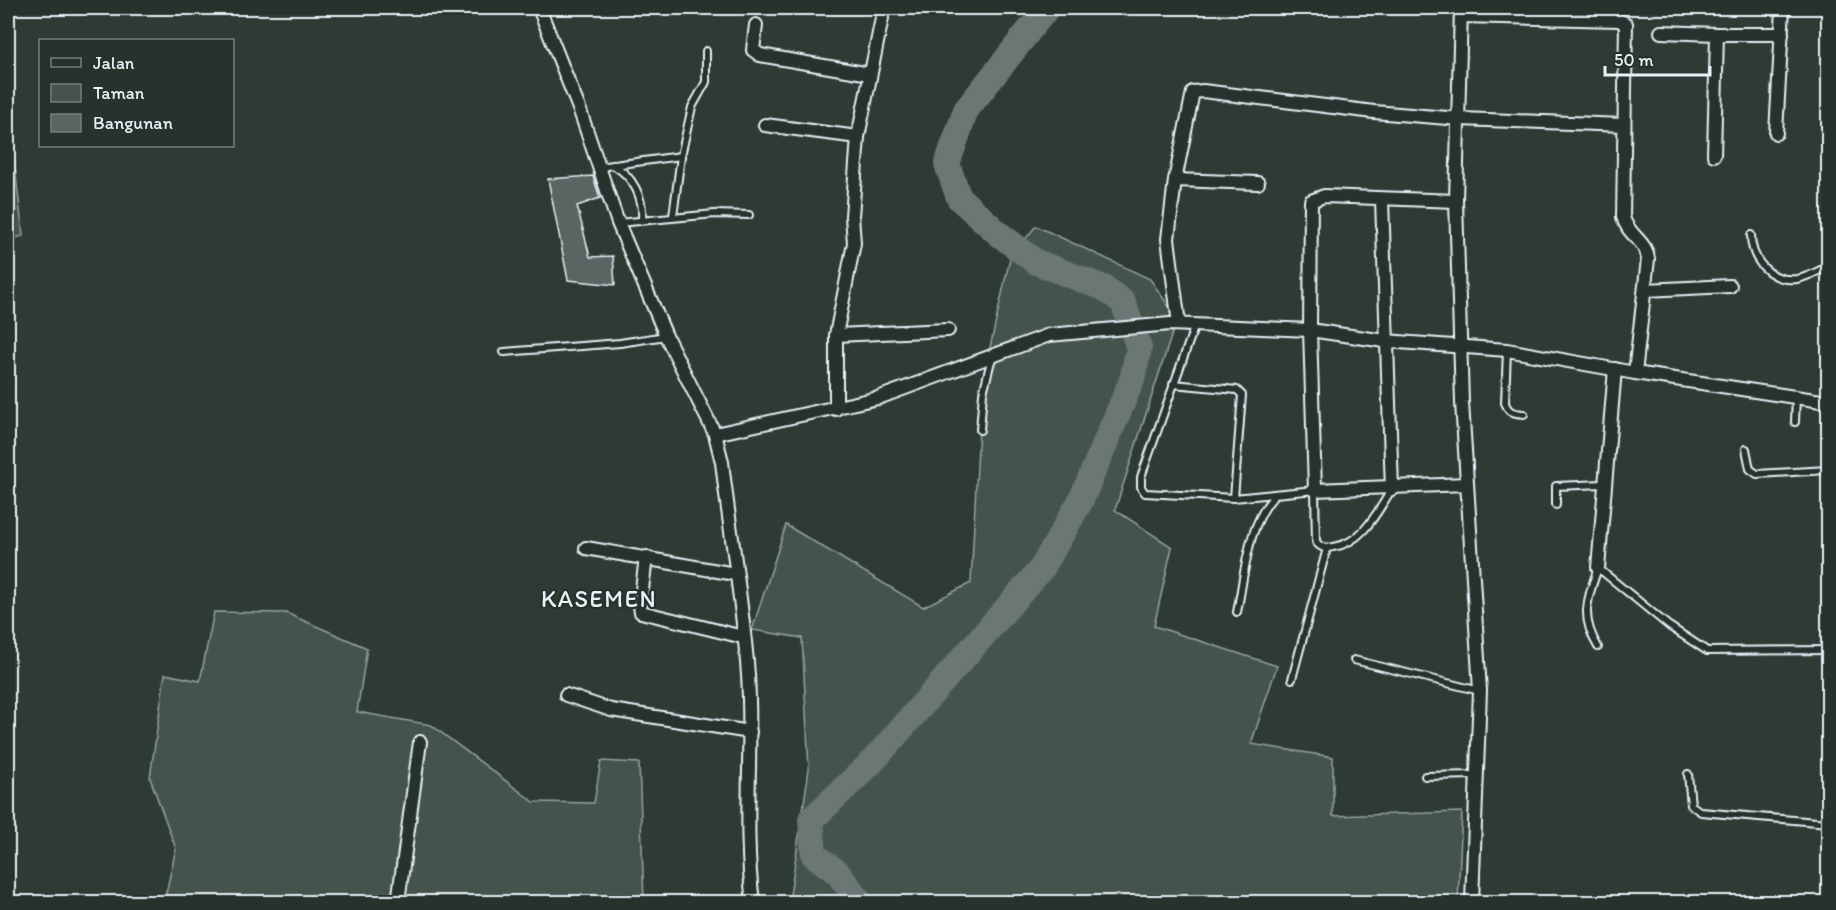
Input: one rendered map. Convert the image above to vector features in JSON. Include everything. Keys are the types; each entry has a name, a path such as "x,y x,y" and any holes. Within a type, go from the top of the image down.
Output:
{"street":[{"path":"539,8 618,223 666,336 715,434 722,462 744,637 750,732 747,847 753,903"},
{"path":"1776,133 1783,8"},
{"path":"1472,903 1480,691 1467,484 1456,201 1460,119 1461,12 1623,21 1626,27 1623,218 1626,228 1647,248 1645,290 1635,373"},
{"path":"836,409 836,335 854,243 852,216 858,137 882,18"},
{"path":"756,24 753,50 760,55 870,74"},
{"path":"1661,32 1782,34"},
{"path":"1714,155 1717,33"},
{"path":"1175,324 1168,239 1174,180 1193,92 1198,90 1318,106 1460,119 1624,125"},
{"path":"765,125 858,137"},
{"path":"1174,180 1258,183"},
{"path":"1456,201 1382,200 1324,196 1311,201 1310,330 1315,490 1392,489 1467,484"},
{"path":"1382,200 1385,341 1392,489"},
{"path":"1645,290 1730,286"},
{"path":"715,434 878,398 1049,335 1095,329 1175,324 1310,330 1385,341 1507,350 1635,373 1828,402"},
{"path":"836,335 948,330"},
{"path":"1599,568 1615,369"},
{"path":"586,548 735,574"},
{"path":"646,557 641,612 744,637"},
{"path":"566,695 611,710 750,732"},
{"path":"398,903 420,742"}],"lane":[{"path":"673,216 681,156 692,107 706,82 706,51"},
{"path":"598,167 681,156"},
{"path":"613,165 621,170 638,190 643,209 642,220"},
{"path":"618,223 673,216 749,215"},
{"path":"1751,235 1756,259 1768,271 1782,278 1803,278 1828,266"},
{"path":"1195,324 1141,477 1140,487 1145,493 1234,498 1315,490 1316,542 1320,547 1327,548 1348,544 1356,538 1374,517 1392,489"},
{"path":"504,352 620,343 666,336"},
{"path":"1507,350 1505,403 1508,410 1524,414"},
{"path":"980,430 983,393 992,355"},
{"path":"1173,384 1237,390 1242,395 1234,498"},
{"path":"1795,422 1796,397"},
{"path":"1746,449 1749,470 1757,474 1828,470"},
{"path":"1556,505 1556,488 1559,485 1604,484"},
{"path":"1237,612 1253,534 1266,504 1276,494"},
{"path":"1828,528 1828,558"},
{"path":"1292,679 1327,548"},
{"path":"1598,647 1588,630 1586,611 1599,568 1669,626 1707,651 1828,650"},
{"path":"1354,660 1480,691"},
{"path":"1688,774 1691,805 1701,812 1828,823"},
{"path":"1425,776 1478,775"}],"green space":[{"path":"8,143 14,158 23,236 8,240"},
{"path":"1036,226 1150,279 1177,318 1115,510 1172,547 1154,626 1277,666 1251,744 1333,757 1333,816 1462,812 1458,902 789,902 809,769 802,638 752,630 786,525 923,607 971,583 981,388 1010,258"},
{"path":"214,612 286,613 367,648 357,712 431,725 534,802 594,803 601,761 639,763 644,902 164,902 176,849 150,778 165,674 200,681"}],"building":[{"path":"593,176 600,198 577,206 590,257 613,256 615,285 568,280 548,179"}],"waterway":[{"path":"860,902 837,872 814,855 811,820 872,762 1042,568 1081,500 1132,380 1139,348 1123,302 1104,288 1036,262 999,234 959,198 947,164 966,110 1047,8"}],"district":[{"name":"KASEMEN","path":"599,599"}]}
